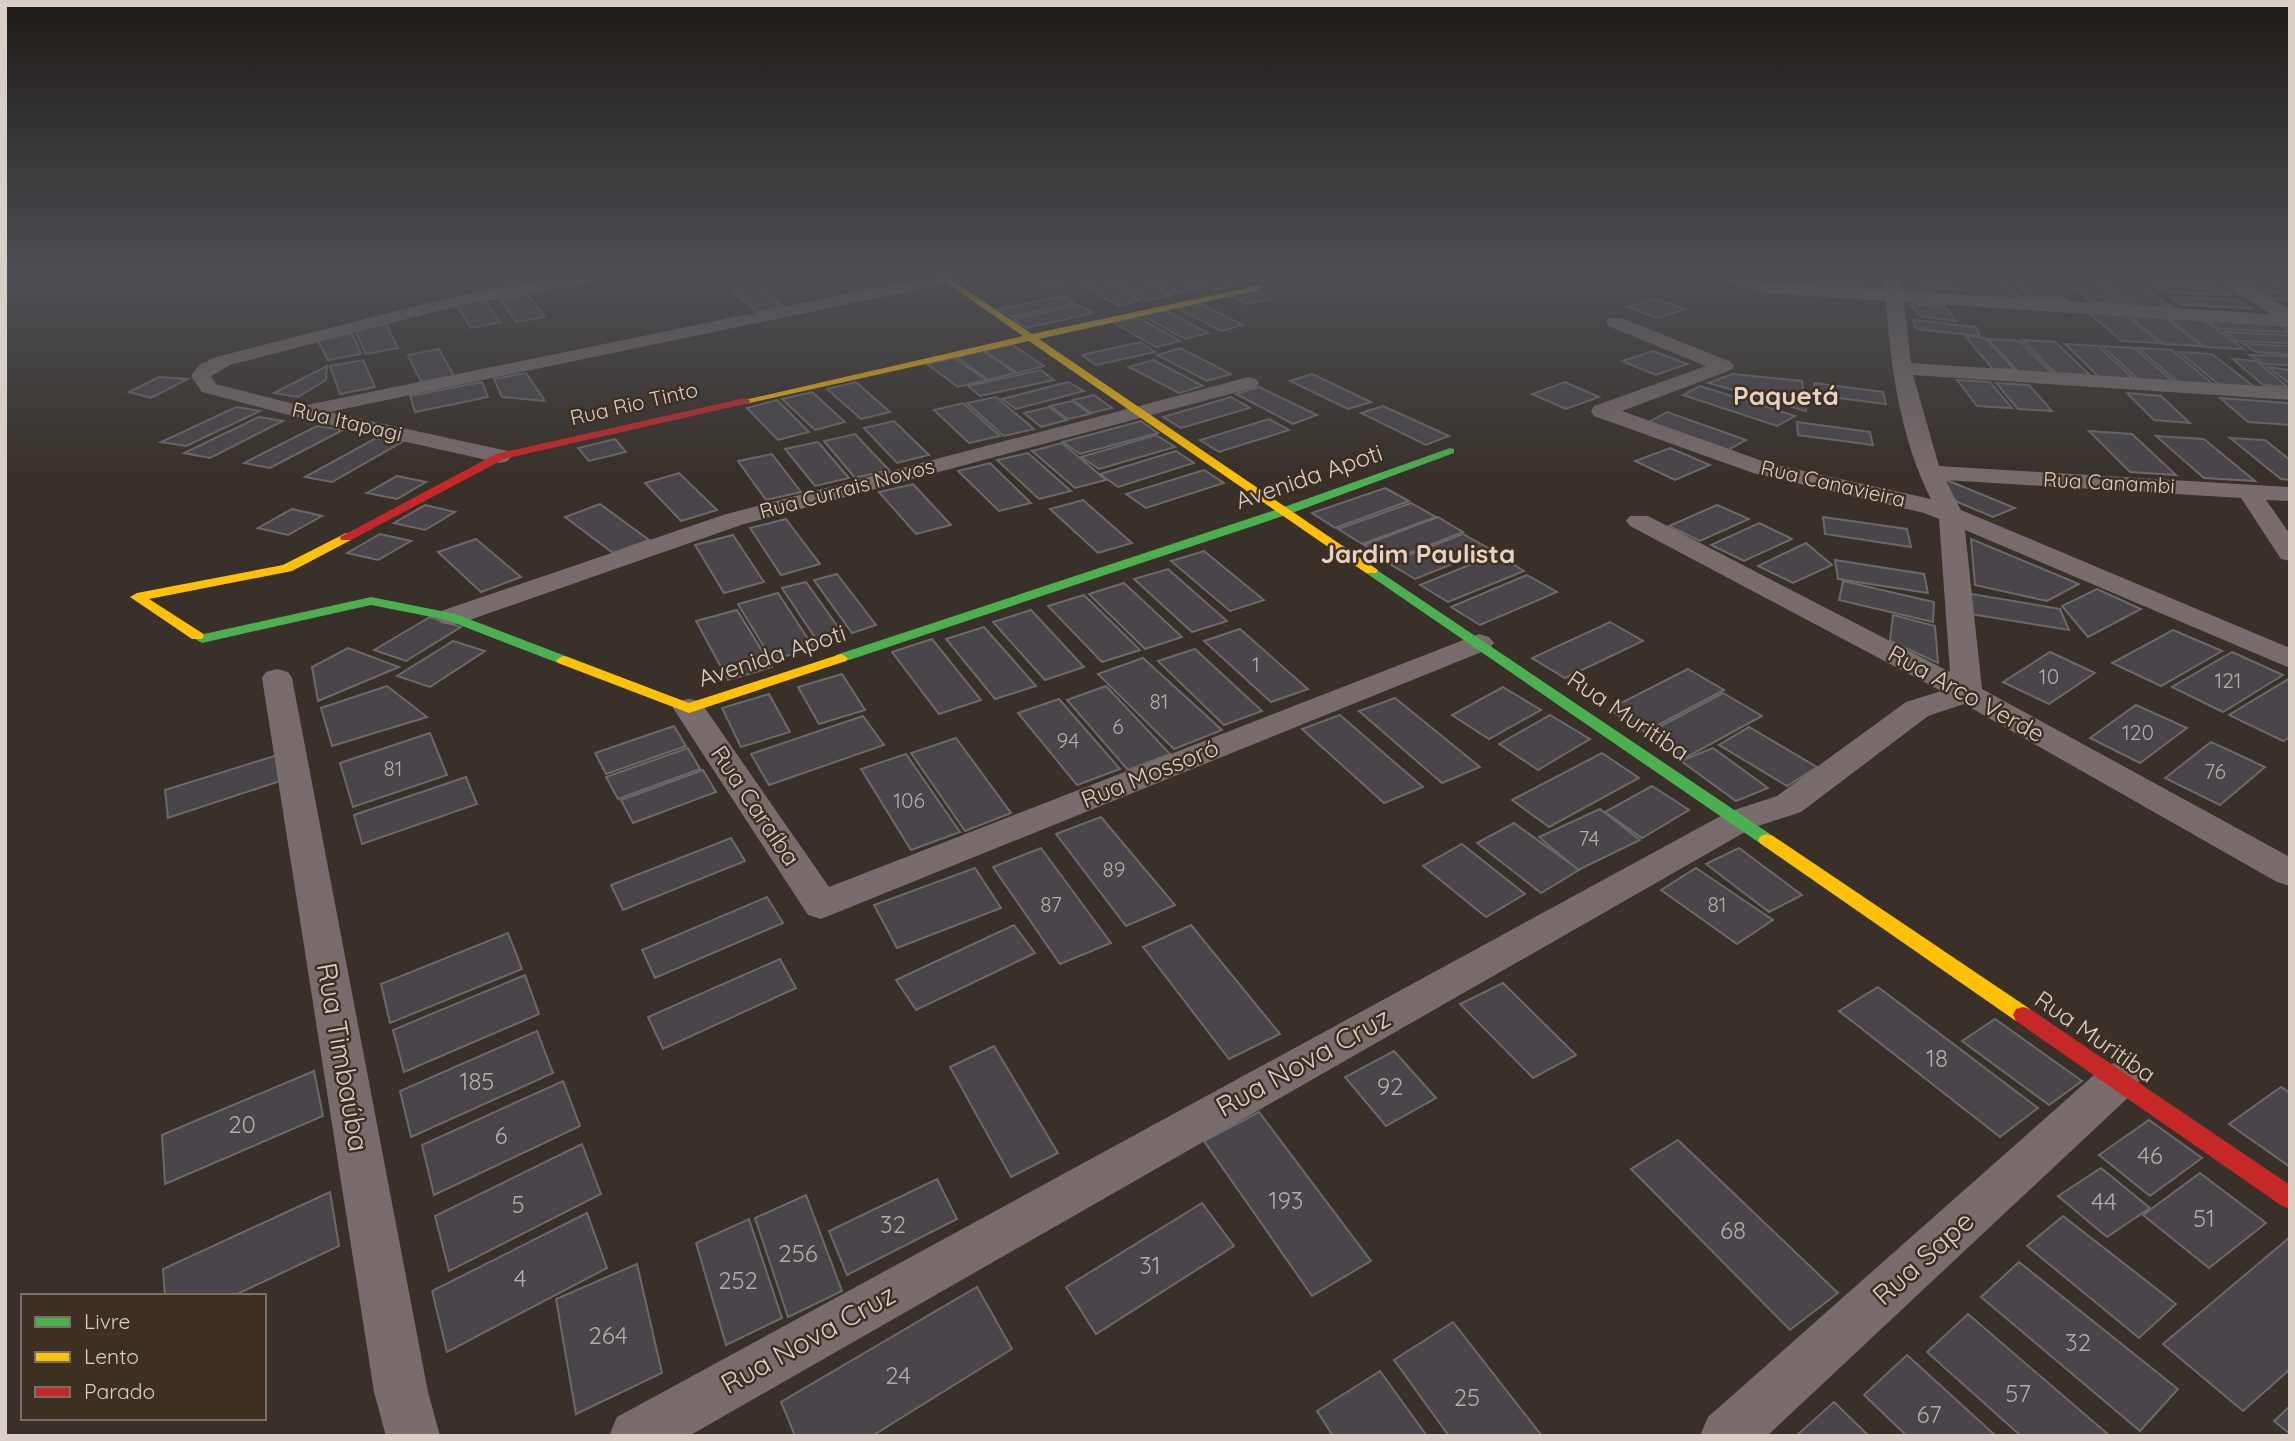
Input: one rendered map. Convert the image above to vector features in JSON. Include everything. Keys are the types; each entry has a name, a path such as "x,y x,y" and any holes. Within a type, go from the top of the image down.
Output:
{"street":[{"name":"Rua Itapagi","path":"300,341 223,361 206,369 201,376 209,388 300,412 500,456"},
{"path":"300,412 634,341"},
{"name":"Rua Rio Tinto","path":"287,568 500,456 1015,341"},
{"name":"Rua Muritiba","path":"1035,341 1143,411 2290,1198"},
{"name":"Rua Canavieira","path":"1663,341 1724,366 1602,411 1761,468 1915,502 2290,659"},
{"path":"1899,341 1901,368 1929,472 1951,515 1967,693"},
{"path":"1901,368 2290,394"},
{"name":"Rua Currais Novos","path":"451,617 732,520 1249,383"},
{"name":"Avenida Apoti","path":"287,568 137,597 202,639 371,601 451,617 689,708 1288,510 1450,451"},
{"name":"Rua Canambi","path":"1929,472 2290,494"},
{"path":"2248,491 2290,553"},
{"name":"Rua Arco Verde","path":"1639,521 1967,693 2290,873"},
{"name":"Rua Mossoró","path":"821,905 1479,643"},
{"name":"Rua Timbaúba","path":"277,678 401,1392 413,1436"},
{"name":"Rua Nova Cruz","path":"636,1436 1740,820 1797,799 1917,709 1967,693"},
{"name":"Rua Caraíba","path":"689,708 821,905"},
{"name":"Rua Sape","path":"1727,1436 2118,1080"}],"building":[{"path":"318,341 355,341 361,354 328,360"},
{"path":"360,341 395,341 398,348 366,354"},
{"path":"1146,341 1179,341 1156,347"},
{"path":"1969,341 1988,341 2015,370 1993,369"},
{"path":"1990,341 2020,341 2053,374 2019,372"},
{"path":"2024,341 2055,342 2090,375 2055,373"},
{"path":"2160,341 2196,341 2202,346 2164,344"},
{"path":"2198,341 2233,341 2244,349 2205,347"},
{"path":"2244,341 2290,341 2290,343"},
{"path":"1140,342 1155,352 1096,365 1082,355"},
{"path":"1011,344 1044,366 1017,373 985,351"},
{"path":"2065,344 2098,346 2135,380 2100,378"},
{"path":"2243,344 2290,346 2290,354 2256,352"},
{"path":"2102,346 2134,348 2174,382 2139,380"},
{"path":"1180,348 1231,374 1207,381 1157,355"},
{"path":"2138,348 2172,350 2213,384 2178,382"},
{"path":"439,349 454,376 421,382 408,355"},
{"path":"983,351 1015,373 988,380 957,357"},
{"path":"1653,351 1687,364 1656,375 1622,361"},
{"path":"2179,352 2212,354 2257,389 2221,386"},
{"path":"2250,355 2290,356 2290,365 2264,364"},
{"path":"954,358 986,380 958,387 927,364"},
{"path":"2233,359 2256,361 2288,387 2263,385"},
{"path":"363,360 375,387 340,394 330,366"},
{"path":"1153,360 1203,386 1179,393 1129,367"},
{"path":"327,366 326,380 298,397 274,393"},
{"path":"2268,367 2290,370 2290,384"},
{"path":"1041,370 1054,380 980,396 968,386"},
{"path":"526,373 545,401 502,397 494,379"},
{"path":"1312,374 1371,402 1348,409 1290,381"},
{"path":"1733,374 1802,381 1806,411 1708,383"},
{"path":"159,377 188,379 151,398 129,392"},
{"path":"1957,380 1990,382 2012,408 1977,406"},
{"path":"482,382 488,397 415,412 410,396"},
{"path":"856,382 890,412 861,419 827,389"},
{"path":"1068,382 1084,391 1016,409 1002,399"},
{"path":"1565,382 1599,397 1566,409 1532,394"},
{"path":"1814,383 1883,392 1886,404 1816,395"},
{"path":"1996,383 2029,385 2052,411 2018,409"},
{"path":"1700,386 1795,416 1777,426 1683,395"},
{"path":"1259,387 1317,415 1293,424 1236,394"},
{"path":"812,392 845,422 815,430 782,399"},
{"path":"2127,393 2161,396 2190,423 2154,420"},
{"path":"1094,395 1112,408 1091,413 1073,400"},
{"path":"996,397 1034,429 1004,436 967,403"},
{"path":"1231,397 1250,408 1181,428 1163,417"},
{"path":"2220,398 2287,403 2290,405 2290,425 2248,422"},
{"path":"777,400 809,432 778,440 747,408"},
{"path":"1072,401 1090,414 1068,419 1050,406"},
{"path":"963,403 1000,436 969,443 934,410"},
{"path":"1383,406 1449,436 1426,445 1361,413"},
{"path":"236,407 260,411 186,446 161,442"},
{"path":"1049,407 1067,420 1041,427 1024,413"},
{"path":"1667,412 1746,440 1728,450 1649,422"},
{"path":"259,417 283,421 210,458 184,453"},
{"path":"1269,419 1289,430 1219,452 1200,440"},
{"path":"894,421 929,455 897,463 864,428"},
{"path":"1141,421 1158,433 1080,454 1063,442"},
{"path":"1797,422 1870,432 1873,445 1798,435"},
{"path":"317,426 343,430 270,468 244,463"},
{"path":"2089,431 2132,434 2176,475 2130,472"},
{"path":"855,434 889,470 855,478 824,441"},
{"path":"1156,435 1175,447 1099,469 1081,457"},
{"path":"2156,436 2204,439 2255,481 2204,478"},
{"path":"376,438 402,442 332,482 305,477"},
{"path":"2230,438 2265,440 2290,460 2290,480 2281,479"},
{"path":"615,439 626,452 589,461 578,448"},
{"path":"818,442 849,478 815,486 785,449"},
{"path":"1062,443 1106,480 1075,488 1032,451"},
{"path":"1670,448 1710,465 1675,480 1635,461"},
{"path":"1176,451 1194,463 1118,487 1100,474"},
{"path":"1028,453 1071,491 1039,499 997,460"},
{"path":"772,454 801,492 766,500 738,461"},
{"path":"990,463 1031,503 999,511 958,471"},
{"path":"1204,470 1224,483 1146,508 1126,494"},
{"path":"679,473 717,510 681,521 645,483"},
{"path":"397,476 426,482 397,499 367,493"},
{"path":"1944,479 2015,508 1993,517 1955,501"},
{"path":"913,484 951,525 916,534 879,492"},
{"path":"1385,488 1409,501 1335,528 1312,513"},
{"path":"1083,500 1132,543 1098,553 1050,509"},
{"path":"1411,503 1436,517 1362,544 1338,529"},
{"path":"600,504 649,540 613,553 565,517"},
{"path":"425,505 455,512 425,530 394,523"},
{"path":"1717,505 1749,519 1700,541 1669,526"},
{"path":"292,509 322,516 288,535 258,528"},
{"path":"1438,517 1463,532 1389,561 1364,545"},
{"path":"1823,517 1907,529 1911,547 1825,534"},
{"path":"786,519 820,564 781,575 750,528"},
{"path":"1759,523 1792,539 1744,561 1711,545"},
{"path":"380,534 411,541 378,560 347,553"},
{"path":"1463,534 1490,549 1415,579 1388,563"},
{"path":"733,535 764,582 724,593 695,545"},
{"path":"476,539 521,577 481,592 438,552"},
{"path":"1971,539 2079,584 2047,601 1975,585"},
{"path":"1806,543 1832,565 1793,583 1758,566"},
{"path":"1204,551 1264,600 1230,611 1171,561"},
{"path":"1496,554 1524,571 1448,602 1420,585"},
{"path":"1835,560 1924,574 1928,593 1838,579"},
{"path":"1168,569 1227,621 1192,632 1134,579"},
{"path":"837,574 876,625 852,633 814,580"},
{"path":"1527,575 1557,592 1480,625 1451,607"},
{"path":"1843,581 1934,602 1933,622 1839,600"},
{"path":"806,582 843,634 818,642 782,588"},
{"path":"1124,583 1182,637 1145,649 1089,594"},
{"path":"2097,589 2141,609 2088,637 2062,606"},
{"path":"778,593 814,648 772,660 738,604"},
{"path":"1966,593 2060,609 2069,630 1971,614"},
{"path":"1084,595 1140,650 1102,662 1048,606"},
{"path":"737,610 772,667 728,680 696,621"},
{"path":"1031,610 1084,667 1045,680 993,622"},
{"path":"1893,615 1935,626 1938,663 1890,641"},
{"path":"430,617 461,627 406,661 374,650"},
{"path":"1610,622 1643,641 1565,678 1532,658"},
{"path":"984,627 1036,686 995,699 946,639"},
{"path":"1240,629 1308,689 1271,702 1204,641"},
{"path":"2173,630 2222,651 2161,686 2112,663"},
{"path":"932,639 981,700 939,714 892,652"},
{"path":"453,641 485,651 430,687 397,676"},
{"path":"348,648 399,667 318,701 312,667"},
{"path":"1195,649 1262,711 1224,725 1158,661"},
{"path":"2050,652 2095,673 2049,704 2003,682"},
{"path":"2232,652 2283,675 2223,712 2172,687"},
{"path":"1143,658 1222,730 1174,749 1098,674"},
{"path":"1688,669 1724,690 1645,732 1609,709"},
{"path":"842,674 865,710 819,724 798,687"},
{"path":"2290,678 2290,737 2283,741 2229,715"},
{"path":"387,686 427,717 332,746 321,708"},
{"path":"1106,686 1170,754 1128,770 1067,700"},
{"path":"1503,687 1541,710 1489,739 1452,715"},
{"path":"1723,693 1762,716 1683,759 1644,735"},
{"path":"769,694 790,732 741,747 722,708"},
{"path":"1395,698 1480,767 1442,783 1359,711"},
{"path":"1059,699 1120,769 1077,785 1018,713"},
{"path":"2136,705 2187,728 2140,763 2090,738"},
{"path":"1340,715 1423,787 1384,803 1302,729"},
{"path":"1550,715 1590,739 1538,770 1499,744"},
{"path":"863,716 884,745 769,785 751,754"},
{"path":"674,726 686,746 606,774 595,753"},
{"path":"1749,727 1817,767 1787,786 1719,745"},
{"path":"430,733 447,775 353,807 340,763"},
{"path":"956,738 1011,813 965,831 911,753"},
{"path":"2211,742 2265,767 2220,805 2165,778"},
{"path":"688,748 700,769 618,799 606,777"},
{"path":"1713,748 1768,788 1736,801 1681,761"},
{"path":"1602,753 1639,778 1549,827 1512,800"},
{"path":"281,754 286,779 168,818 165,790"},
{"path":"906,754 960,832 911,850 861,769"},
{"path":"703,770 716,792 633,823 621,800"},
{"path":"466,777 477,804 362,844 354,815"},
{"path":"1652,786 1689,810 1642,838 1605,812"},
{"path":"1600,809 1640,840 1578,870 1539,837"},
{"path":"1101,817 1175,905 1126,926 1056,834"},
{"path":"1514,823 1579,870 1541,893 1477,843"},
{"path":"731,838 745,861 623,910 611,885"},
{"path":"1462,844 1525,894 1486,917 1423,866"},
{"path":"1041,848 1111,943 1060,964 993,867"},
{"path":"1739,848 1802,895 1769,912 1706,864"},
{"path":"975,868 1001,908 897,948 874,905"},
{"path":"1696,868 1773,920 1737,944 1661,890"},
{"path":"767,897 783,923 655,978 642,950"},
{"path":"1014,925 1035,953 916,1010 896,980"},
{"path":"1191,925 1280,1034 1229,1059 1143,947"},
{"path":"508,933 522,969 390,1023 381,984"},
{"path":"780,959 796,988 663,1049 648,1017"},
{"path":"525,975 539,1014 404,1072 393,1030"},
{"path":"1503,983 1576,1055 1533,1078 1460,1004"},
{"path":"1878,987 2038,1108 2000,1137 1839,1011"},
{"path":"1995,1019 2082,1081 2049,1105 1962,1041"},
{"path":"537,1031 553,1073 411,1137 400,1091"},
{"path":"994,1046 1058,1153 1011,1177 950,1067"},
{"path":"1394,1051 1436,1098 1386,1126 1345,1077"},
{"path":"314,1071 323,1116 165,1184 162,1135"},
{"path":"563,1081 580,1126 434,1195 422,1145"},
{"path":"2281,1087 2290,1093 2290,1167 2229,1124"},
{"path":"1259,1112 1371,1261 1312,1296 1204,1141"},
{"path":"2149,1120 2202,1158 2150,1196 2099,1155"},
{"path":"1678,1140 1838,1293 1790,1330 1631,1169"},
{"path":"582,1144 601,1194 449,1271 435,1216"},
{"path":"2101,1168 2150,1208 2107,1237 2058,1196"},
{"path":"2200,1173 2266,1223 2209,1268 2143,1215"},
{"path":"937,1179 957,1219 847,1275 829,1231"},
{"path":"330,1192 339,1246 237,1294 165,1294 163,1269"},
{"path":"806,1195 842,1291 788,1317 755,1218"},
{"path":"1202,1203 1234,1246 1096,1334 1066,1287"},
{"path":"587,1213 607,1268 447,1352 432,1291"},
{"path":"2063,1216 2176,1304 2139,1338 2027,1246"},
{"path":"749,1219 782,1318 726,1345 696,1243"},
{"path":"2290,1237 2290,1369 2243,1411 2163,1344"},
{"path":"2019,1262 2178,1389 2140,1431 1981,1297"},
{"path":"637,1264 662,1373 576,1414 556,1299"},
{"path":"977,1287 1012,1349 872,1436 795,1436 781,1402"},
{"path":"1968,1314 2110,1436 2021,1436 1927,1352"},
{"path":"1453,1322 1542,1436 1449,1436 1394,1360"},
{"path":"1907,1355 1996,1436 1907,1436 1864,1395"},
{"path":"1380,1371 1427,1436 1333,1436 1317,1411"},
{"path":"1834,1402 1869,1436 1796,1436"},
{"path":"2290,1406 2290,1434 2274,1421"}],"traffic: fast":[{"path":"841,658 1288,510 1450,451"},
{"path":"1371,570 1767,840"},
{"path":"197,636 202,639 371,601 451,617 563,660"}],"traffic: slow":[{"path":"745,401 1014,341"},
{"path":"1036,341 1371,570"},
{"path":"197,636 137,597 287,568 346,537"},
{"path":"563,660 689,708 841,658"},
{"path":"1767,840 2023,1015"}],"traffic: jam":[{"path":"346,537 500,456 745,401"},
{"path":"2023,1015 2290,1198"}],"district":[{"name":"Paquetá","path":"1786,396"},
{"name":"Jardim Paulista","path":"1418,554"}]}
